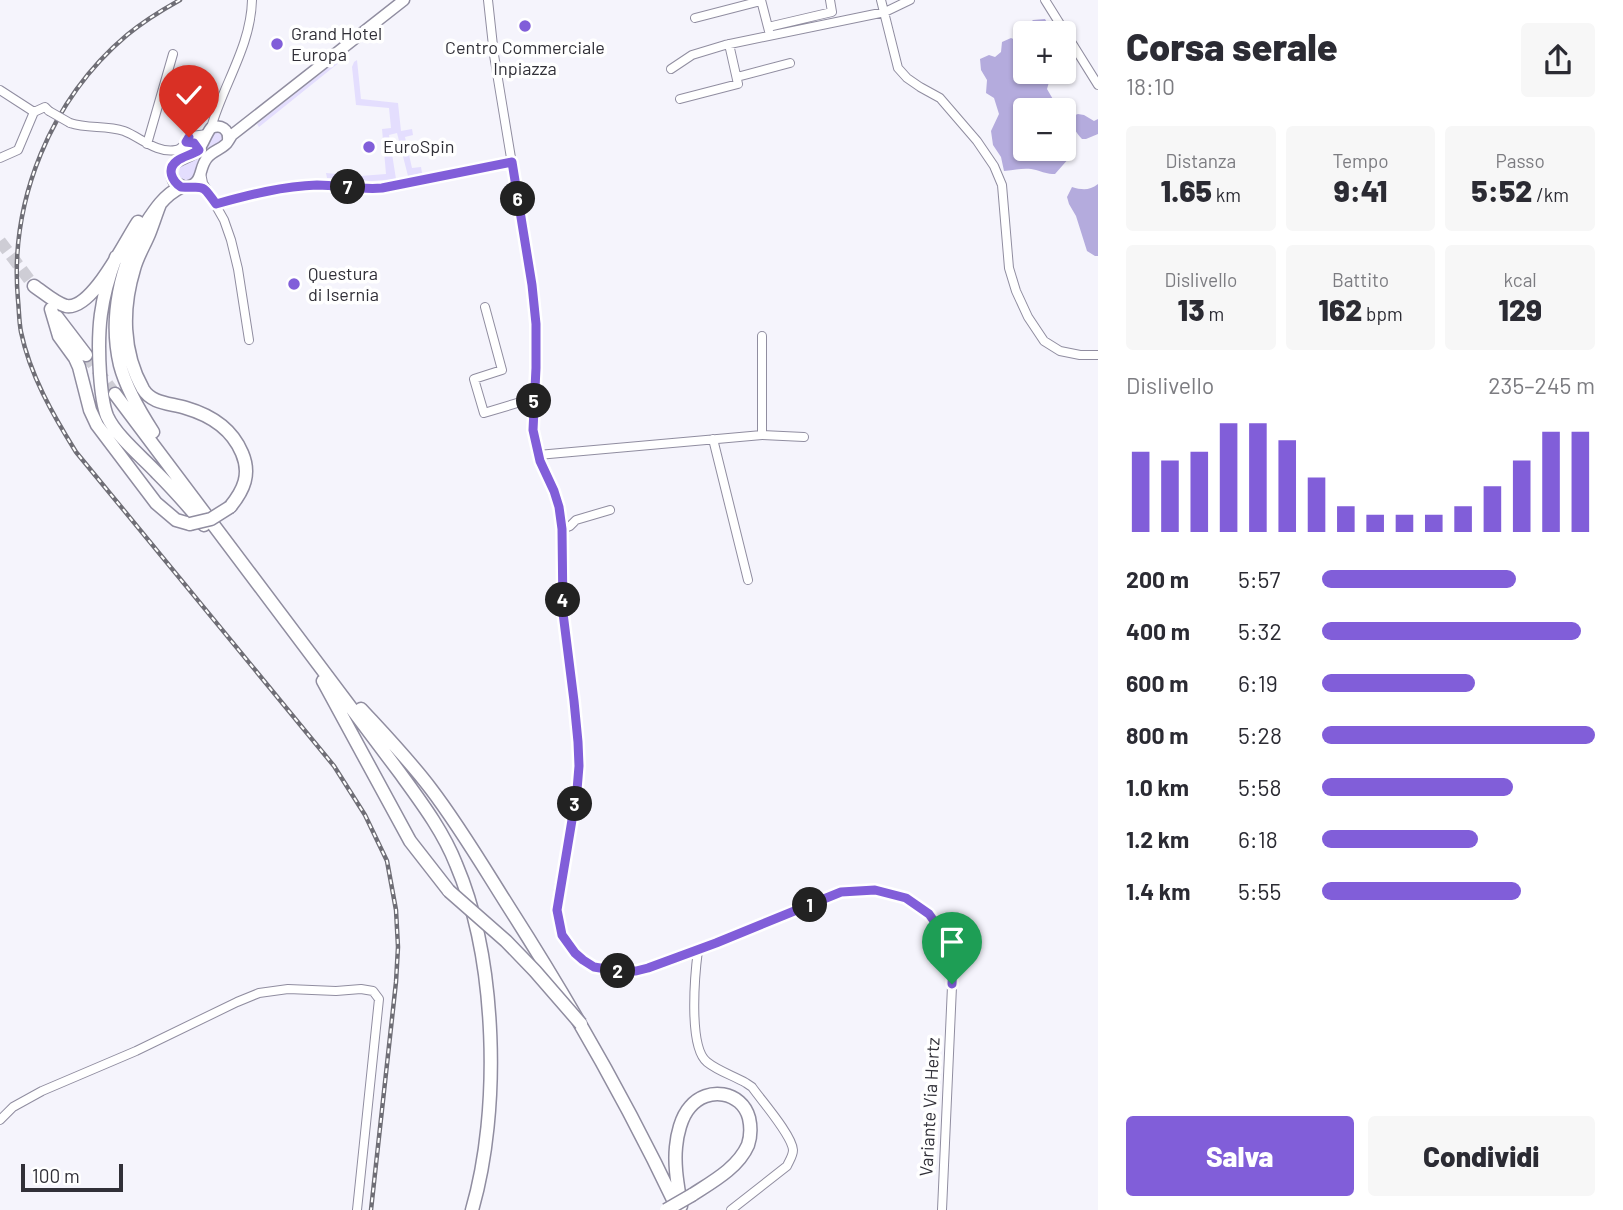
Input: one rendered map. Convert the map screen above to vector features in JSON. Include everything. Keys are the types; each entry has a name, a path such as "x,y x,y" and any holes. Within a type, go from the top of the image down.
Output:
{"highway":[{"path":"181,184 160,204 138,236 126,266 117,309 117,343 120,366 141,414 192,485 203,512"},
{"path":"86,355 34,286 66,306 82,303 141,218 164,194 181,184"},
{"path":"51,309 59,336 79,367 90,410 97,425 156,503 176,520 190,524 211,519 230,507 244,488 247,473 239,445 229,430 206,415 154,400 144,391 126,341 125,310 134,267 160,204"},
{"path":"116,257 106,283 99,327 101,387 107,417 114,428 209,531 235,555"},
{"path":"115,394 400,773 434,821 456,862 479,933 490,1055 485,1142 472,1210"},
{"path":"290,627 295,643 323,681 410,841 449,891 536,971 581,1024"},
{"path":"311,655 407,759 452,817 581,1024 680,1210"},
{"path":"666,1210 692,1195 721,1176 738,1160 748,1144 751,1128 748,1114 744,1105 730,1096 712,1094 701,1097 688,1108 676,1144 675,1166 680,1210"}],"main road":[{"path":"219,132 226,144 212,152 205,160 195,184 181,184 171,174 172,166 177,160 199,150 219,132 241,129 404,0"}],"street":[{"path":"0,158 18,150 34,112 45,107 70,123 123,131 158,148 180,149 192,136 219,132 215,112 246,38 252,0"},
{"name":"Variante Via Hertz","path":"488,0 494,55 532,285 536,324 533,430 538,455 559,507 562,529 563,613 579,766 557,910 562,935 583,960 594,967 636,971 698,950 841,892 875,890 891,893 906,898 929,914 946,938 952,952 953,964 942,1210"},
{"path":"695,18 738,3 761,0 769,32"},
{"path":"671,69 692,55 832,12 830,0"},
{"path":"881,0 898,68 907,78 940,98 977,141 994,166 1002,186 1010,268 1028,317 1044,341 1060,351 1098,355"},
{"path":"769,32 885,12 910,0"},
{"path":"1045,0 1095,81"},
{"path":"680,99 738,84 729,44"},
{"path":"147,144 173,54"},
{"path":"737,77 790,63"},
{"path":"0,90 34,112"},
{"path":"186,142 194,143 199,150"},
{"path":"216,204 300,186 382,188 512,162"},
{"path":"201,173 206,190 224,220 234,252 249,340"},
{"path":"181,184 206,190"},
{"path":"485,307 502,370 474,379 484,413 534,398"},
{"path":"762,336 762,435"},
{"path":"538,455 762,435 804,437"},
{"path":"713,439 748,580"},
{"path":"562,529 576,520 610,510"},
{"path":"698,950 694,1012 700,1054 706,1061 752,1087 789,1138 793,1149 787,1166 731,1210"},
{"path":"0,1120 13,1107 42,1091 136,1051 259,993 288,989 373,991 379,999 357,1210"}],"shaded area":[{"path":"1013,39 1013,84 1048,84 1047,89 1052,98 1013,98 1013,161 1066,161 1055,174 1028,169 1004,171 1001,157 993,145 991,131 999,114 994,98 986,93 987,80 981,70 980,59 989,55 995,57 1001,52 1002,42"},
{"path":"344,55 346,57 259,127 257,124"},
{"path":"357,60 361,99 398,103 401,131 412,129 413,135 405,137 412,168 421,167 422,173 408,176 397,133 389,135 396,179 372,181 327,178 326,173 360,176 386,174 382,129 391,128 389,108 356,105 352,67"},
{"path":"1076,115 1084,115 1094,121 1098,119 1098,134 1082,139 1076,131"},
{"path":"215,132 222,135 221,142 202,157 192,178 181,179 180,167 200,155"},
{"path":"1098,184 1098,256 1095,256 1087,251 1067,197 1072,187 1085,189"}],"tunnel":[{"path":"0,241 34,286"},
{"path":"86,355 115,394"}],"railway":[{"path":"180,0 133,30 100,61 77,89 57,121 28,190 21,226 17,263 20,328 36,379 76,452 334,766 365,815 387,861 396,910 398,947 371,1210"}],"place":[{"name":"Centro Commerciale Inpiazza","path":"525,26"},
{"name":"Grand Hotel Europa","path":"277,44"},
{"name":"EuroSpin","path":"369,147"},
{"name":"Questura di Isernia","path":"294,284"}],"route":[{"path":"189,137 186,142 194,143 199,150 177,160 172,166 172,180 181,187 196,186 206,190 216,204 300,186 382,188 512,162 536,324 533,430 540,461 559,507 562,529 563,613 579,766 575,808 557,910 562,935 575,953 594,967 636,971 716,943 841,892 875,890 906,898 929,914 939,926 952,952 952,984"}]}
